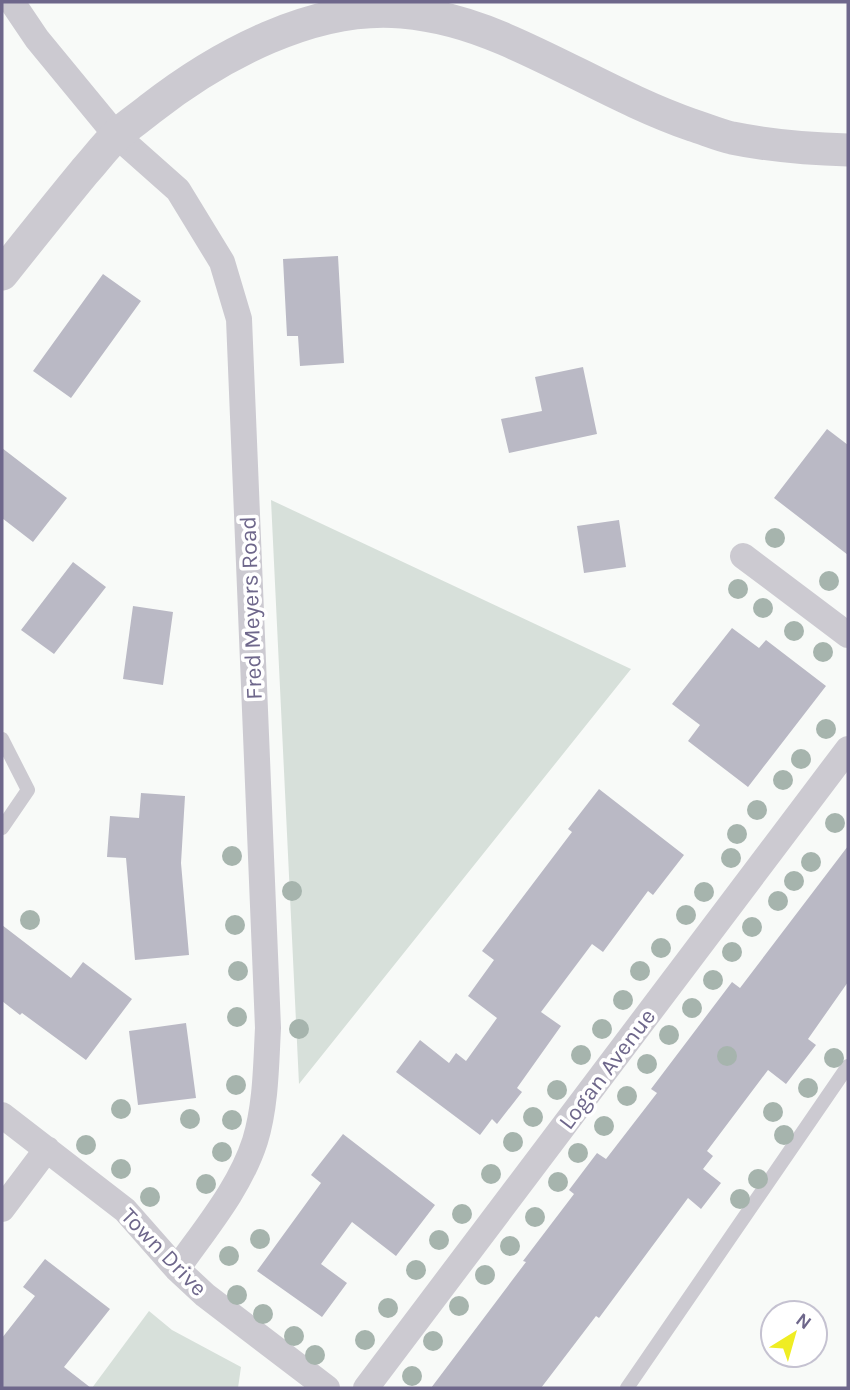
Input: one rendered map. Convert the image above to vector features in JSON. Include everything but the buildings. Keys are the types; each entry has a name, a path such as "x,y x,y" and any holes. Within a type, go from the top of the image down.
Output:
{"street":[{"name":"Fred Meyers Road","path":"12,2 37,39 116,135 178,190 222,261 239,319 268,1028 264,1096 255,1141 231,1192 177,1269"},
{"path":"2,274 116,135 195,77 257,42 326,19 364,13 400,12 436,17 483,31 666,116 730,138 798,149 848,150"},
{"path":"743,556 848,635"},
{"name":"Logan Avenue","path":"366,1388 848,749"},
{"name":"Town Drive","path":"2,1115 125,1210 177,1269 205,1295 327,1388"},
{"path":"2,1209 47,1149"}],"lane":[{"path":"2,739 28,790 2,828"},
{"path":"627,1388 848,1066"}],"shaded area":[{"path":"271,500 631,669 299,1084"},
{"path":"149,1311 172,1330 241,1367 238,1388 92,1388"}]}
